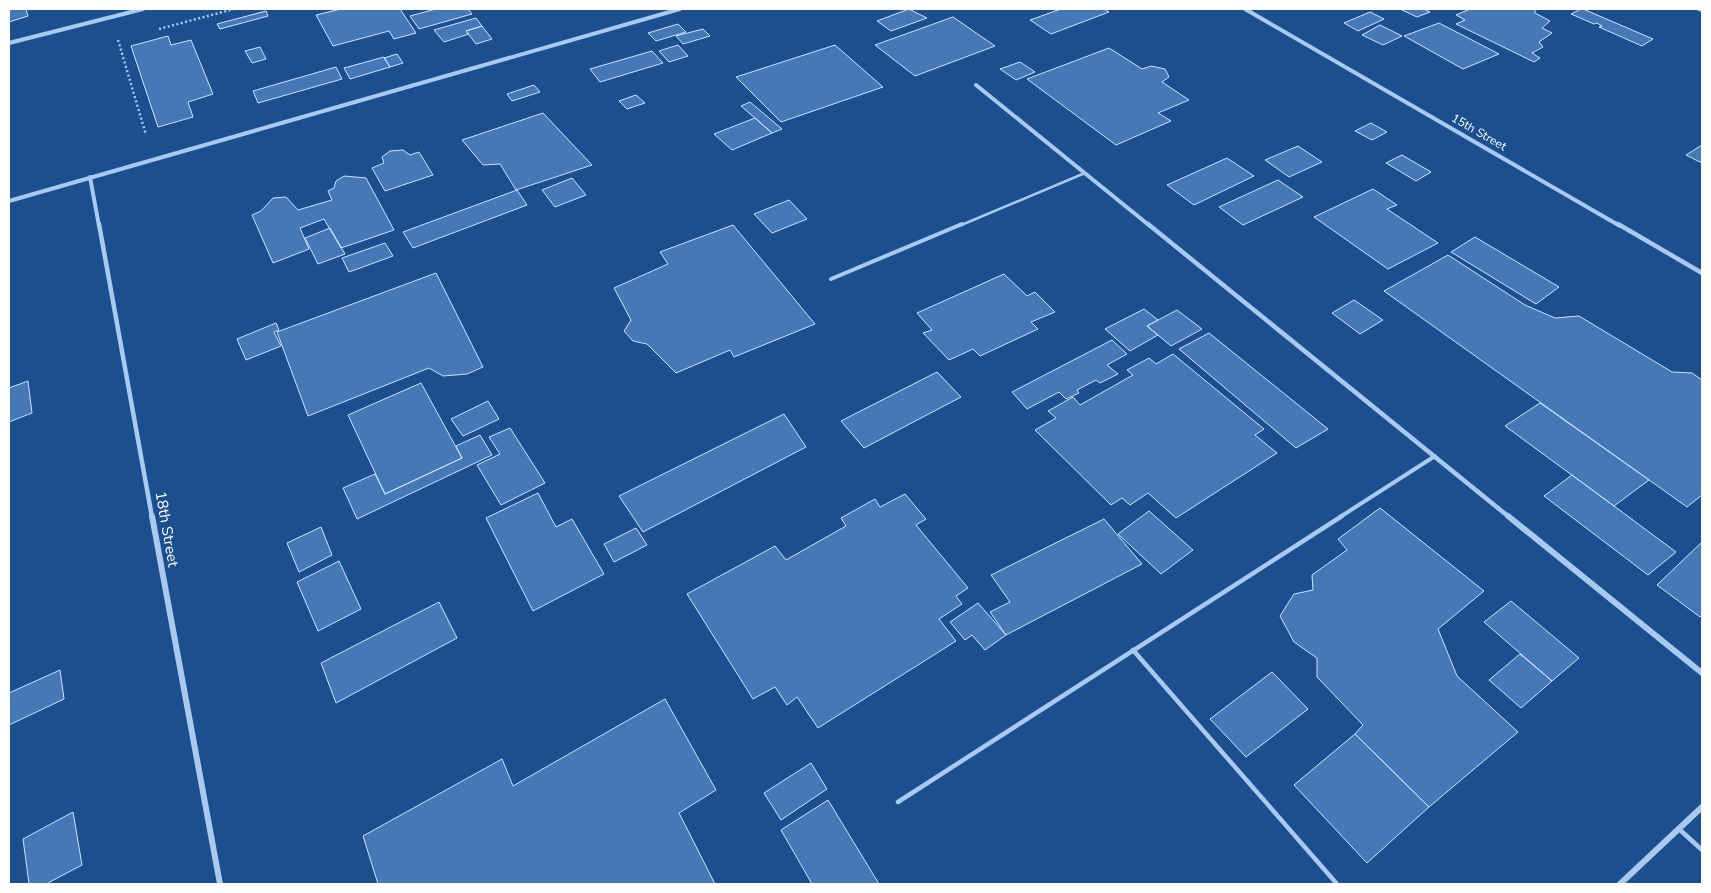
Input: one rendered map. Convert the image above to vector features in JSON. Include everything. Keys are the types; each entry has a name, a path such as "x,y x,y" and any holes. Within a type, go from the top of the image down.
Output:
{"street":[{"path":"9,43 143,9"},
{"path":"9,201 680,9"},
{"name":"15th Street","path":"1245,9 1702,273"},
{"path":"976,84 1702,673"},
{"name":"18th Street","path":"90,177 220,884"},
{"path":"1620,884 1702,807"}],"lane":[{"path":"831,279 1085,173"},
{"path":"898,802 1434,456"},
{"path":"1133,650 1337,884"},
{"path":"1678,829 1702,850"}],"path":[{"path":"153,30 234,9"},
{"path":"110,17 153,160"},
{"path":"118,40 126,37"}],"building":[{"path":"9,9 26,9 28,16 9,22"},
{"path":"341,9 400,9 416,33 394,39 389,31 333,46 316,15"},
{"path":"436,9 468,9 472,14 419,29 410,16"},
{"path":"909,9 927,18 891,31 877,21"},
{"path":"1061,9 1104,9 1109,12 1051,34 1030,20"},
{"path":"1400,9 1424,9 1430,12 1417,17"},
{"path":"1470,9 1535,9 1535,13 1550,21 1542,28 1552,33 1539,42 1543,47 1532,53 1540,58 1534,62 1456,24 1465,20 1456,15"},
{"path":"1581,9 1653,39 1642,46 1599,27 1602,26 1597,23 1594,24 1571,14"},
{"path":"266,11 268,16 220,29 217,24"},
{"path":"1370,12 1384,19 1358,31 1344,23"},
{"path":"953,17 995,46 915,76 875,45"},
{"path":"476,18 482,26 466,31 469,34 444,42 434,30"},
{"path":"1439,23 1499,54 1463,69 1404,36"},
{"path":"678,24 686,32 656,41 648,33"},
{"path":"1380,25 1402,36 1383,45 1362,35"},
{"path":"482,26 492,39 476,44 466,31"},
{"path":"703,29 710,36 683,44 676,36"},
{"path":"168,36 171,45 191,40 213,94 188,102 193,117 158,127 131,46"},
{"path":"678,45 688,56 669,62 659,51"},
{"path":"835,45 883,87 781,122 736,77"},
{"path":"260,47 266,59 252,63 245,51"},
{"path":"1109,48 1142,69 1151,66 1165,69 1169,77 1162,82 1189,100 1158,113 1171,121 1116,145 1027,79"},
{"path":"652,51 663,63 600,82 590,69"},
{"path":"397,54 403,63 390,67 384,58"},
{"path":"384,57 390,67 350,79 344,68"},
{"path":"1020,62 1035,72 1016,80 1000,69"},
{"path":"336,67 342,79 258,103 253,91"},
{"path":"534,85 540,92 512,101 507,94"},
{"path":"636,95 645,103 627,109 619,101"},
{"path":"750,102 782,129 772,133 741,106"},
{"path":"543,113 592,165 516,190 500,164 483,165 462,140"},
{"path":"755,118 772,133 732,150 714,134"},
{"path":"1371,123 1387,132 1372,140 1355,131"},
{"path":"1702,145 1702,163 1686,155"},
{"path":"1298,146 1322,162 1289,177 1265,160"},
{"path":"403,150 410,155 419,152 433,175 385,191 372,168 384,163 382,157 390,151"},
{"path":"1402,155 1431,172 1416,181 1386,163"},
{"path":"1227,158 1254,176 1194,205 1167,185"},
{"path":"344,176 366,178 394,230 341,248 324,219 300,228 309,249 273,263 252,215 261,211 273,198 286,197 298,210 332,200 328,191 334,188 336,181"},
{"path":"572,178 586,195 555,207 542,190"},
{"path":"1278,180 1303,197 1243,225 1219,207"},
{"path":"1373,189 1397,205 1387,209 1438,243 1388,269 1314,217"},
{"path":"517,190 527,205 413,248 403,232"},
{"path":"789,200 807,219 772,233 754,214"},
{"path":"733,225 815,324 734,357 730,350 676,373 647,344 633,341 624,331 631,320 614,288 668,264 660,252"},
{"path":"330,228 345,254 318,264 305,238"},
{"path":"1475,237 1559,287 1536,304 1451,252"},
{"path":"385,243 393,256 349,272 342,258"},
{"path":"1448,255 1525,305 1555,318 1579,316 1672,372 1692,373 1702,380 1702,495 1687,507 1384,291"},
{"path":"436,273 483,367 467,374 443,376 429,368 308,416 277,332"},
{"path":"1004,274 1027,296 1035,292 1055,312 1031,322 1038,329 980,356 973,349 949,360 923,333 932,330 917,313"},
{"path":"1354,300 1383,320 1360,334 1332,313"},
{"path":"1144,309 1158,320 1147,326 1158,335 1130,351 1105,329"},
{"path":"1177,310 1202,329 1171,346 1147,326"},
{"path":"276,323 279,330 274,332 281,346 246,360 237,339"},
{"path":"1209,333 1328,429 1296,448 1179,349"},
{"path":"1112,340 1127,354 1107,365 1118,374 1100,383 1096,380 1077,390 1079,393 1066,399 1059,392 1027,409 1012,392"},
{"path":"1173,354 1264,429 1255,435 1277,453 1176,518 1148,493 1130,505 1122,498 1111,505 1035,430 1056,418 1048,411 1073,397 1080,405 1133,375 1127,370 1149,358 1156,364"},
{"path":"937,372 961,397 864,448 841,421"},
{"path":"28,381 32,413 9,422 9,388"},
{"path":"421,383 462,458 385,494 348,415"},
{"path":"488,401 499,419 463,436 451,419"},
{"path":"1540,403 1649,480 1614,506 1505,426"},
{"path":"784,414 806,447 643,532 619,496"},
{"path":"510,428 545,483 501,505 477,465 500,454 489,437"},
{"path":"480,435 492,455 357,519 343,488 375,474 385,494 462,458 456,446"},
{"path":"1572,475 1676,552 1648,575 1544,496"},
{"path":"538,493 556,527 572,519 604,574 533,611 486,518"},
{"path":"905,494 926,519 916,525 968,588 956,596 962,604 939,619 956,641 818,728 797,697 787,705 775,687 753,699 687,594 775,546 786,560 846,526 841,518 875,499 880,507"},
{"path":"1380,508 1484,591 1438,629 1457,676 1518,732 1429,807 1355,734 1363,725 1317,677 1317,658 1294,642 1280,616 1294,594 1313,590 1312,575 1347,550 1338,539"},
{"path":"1149,511 1193,550 1161,574 1118,534"},
{"path":"1104,519 1142,564 1006,635 990,612 1010,602 991,575"},
{"path":"321,527 332,555 299,572 287,543"},
{"path":"636,528 647,545 614,562 604,544"},
{"path":"1702,542 1702,615 1700,617 1657,585"},
{"path":"339,561 361,609 318,631 297,582"},
{"path":"1511,601 1579,658 1552,681 1484,622"},
{"path":"439,602 457,638 336,703 321,663"},
{"path":"978,603 1006,635 985,650 972,635 965,640 950,622"},
{"path":"1520,654 1552,681 1521,708 1489,680"},
{"path":"60,670 64,699 9,725 9,693"},
{"path":"1272,672 1308,709 1246,757 1210,719"},
{"path":"665,699 716,790 679,813 715,884 378,884 363,836 502,759 513,786"},
{"path":"1355,734 1429,807 1367,863 1294,785"},
{"path":"811,763 827,789 781,820 764,793"},
{"path":"828,800 879,884 812,884 781,830"},
{"path":"73,812 82,865 46,884 29,884 23,839"}]}
